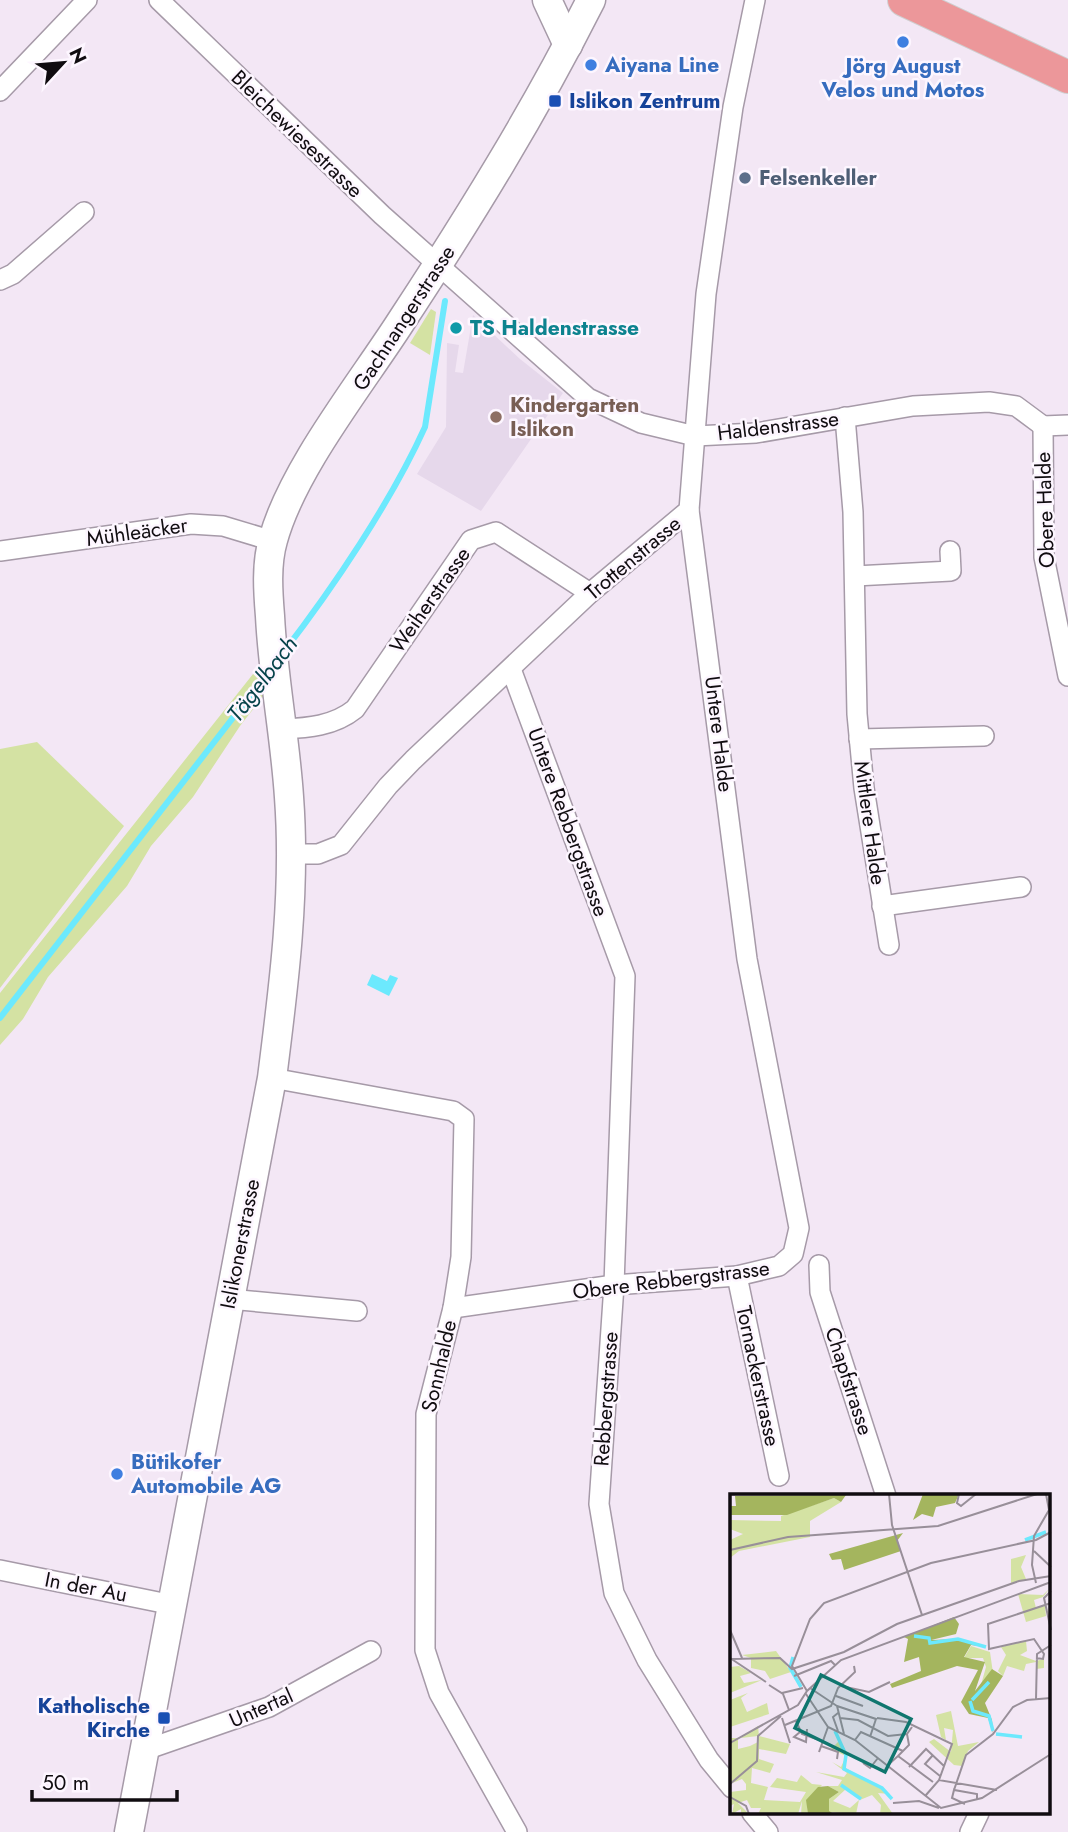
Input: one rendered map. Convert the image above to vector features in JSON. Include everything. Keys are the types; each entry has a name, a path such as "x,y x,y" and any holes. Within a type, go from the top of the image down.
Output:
{"main road":[{"path":"904,0 1068,77"}],"street":[{"path":"0,91 87,0"},
{"name":"Bleichewiesestrasse","path":"159,0 382,215 438,264"},
{"path":"547,0 568,45"},
{"name":"Gachnangerstrasse","path":"272,650 268,585 272,541 297,481 507,157 591,0"},
{"name":"Trottenstrasse","path":"290,854 318,854 341,845 388,786 590,593 689,510 706,294 733,107 755,0"},
{"path":"0,280 13,274 84,212"},
{"name":"Haldenstrasse","path":"438,264 588,398 641,423 695,436 756,433 913,407 989,402 1016,407 1043,426"},
{"name":"Mittlere Halde","path":"845,417 853,512 859,739 889,945"},
{"path":"1043,426 1068,425"},
{"name":"Obere Halde","path":"1043,426 1044,557 1059,594 1068,676"},
{"name":"Untere Halde","path":"689,510 747,958"},
{"name":"Mühleäcker","path":"0,551 191,524 223,526 272,541"},
{"name":"Weiherstrasse","path":"282,729 330,724 343,719 355,709 471,540 496,532 590,593"},
{"path":"855,576 951,570 950,551"},
{"name":"Islikonerstrasse","path":"129,1832 272,1078 286,969 289,797 272,650"},
{"name":"Untere Rebbergstrasse","path":"511,669 625,976"},
{"name":"Mittlere Halde","path":"859,739 984,736"},
{"name":"Mittlere Halde","path":"882,906 1021,887"},
{"name":"Obere Rebbergstrasse","path":"453,1308 614,1285 737,1276 779,1266 793,1254 799,1228 747,958"},
{"name":"Rebbergstrasse","path":"625,976 614,1285 599,1504 614,1593 647,1660 709,1760 730,1786"},
{"name":"Sonnhalde","path":"272,1078 453,1111 464,1119 461,1257 453,1308 426,1414 425,1650 439,1693 517,1832"},
{"name":"Chapfstrasse","path":"819,1265 820,1292 885,1494"},
{"name":"Tornackerstrasse","path":"737,1276 779,1476"},
{"path":"229,1298 357,1311"},
{"name":"In der Au","path":"0,1570 173,1605"},
{"name":"Untertal","path":"145,1750 269,1707 371,1651"},
{"path":"753,1814 768,1832"},
{"path":"971,1832 979,1814"}],"shaded area":[{"name":"Kindergarten Islikon","path":"473,315 520,359 563,393 481,511 417,474 446,427 447,343 459,345 455,372 463,373"}],"green space":[{"path":"431,309 436,312 430,355 410,343"},
{"path":"272,650 276,680 240,726 193,797 151,846 127,886 48,977 23,1019 0,1045 0,993"},
{"path":"37,742 124,826 0,988 0,749"}],"water":[{"path":"372,974 387,981 390,975 398,978 389,996 367,985"}],"waterway":[{"name":"Tägelbach","path":"282,654 360,544 425,427 445,301"},
{"name":"Tägelbach","path":"0,1018 267,674"}],"place":[{"name":"Jörg August Velos und Motos","path":"903,42"},
{"name":"Aiyana Line","path":"591,65"},
{"name":"Islikon Zentrum","path":"555,101"},
{"name":"Felsenkeller","path":"745,178"},
{"name":"TS Haldenstrasse","path":"456,328"},
{"name":"Kindergarten Islikon","path":"496,417"},
{"name":"Bütikofer Automobile AG","path":"117,1474"},
{"name":"Katholische Kirche","path":"164,1718"}]}
